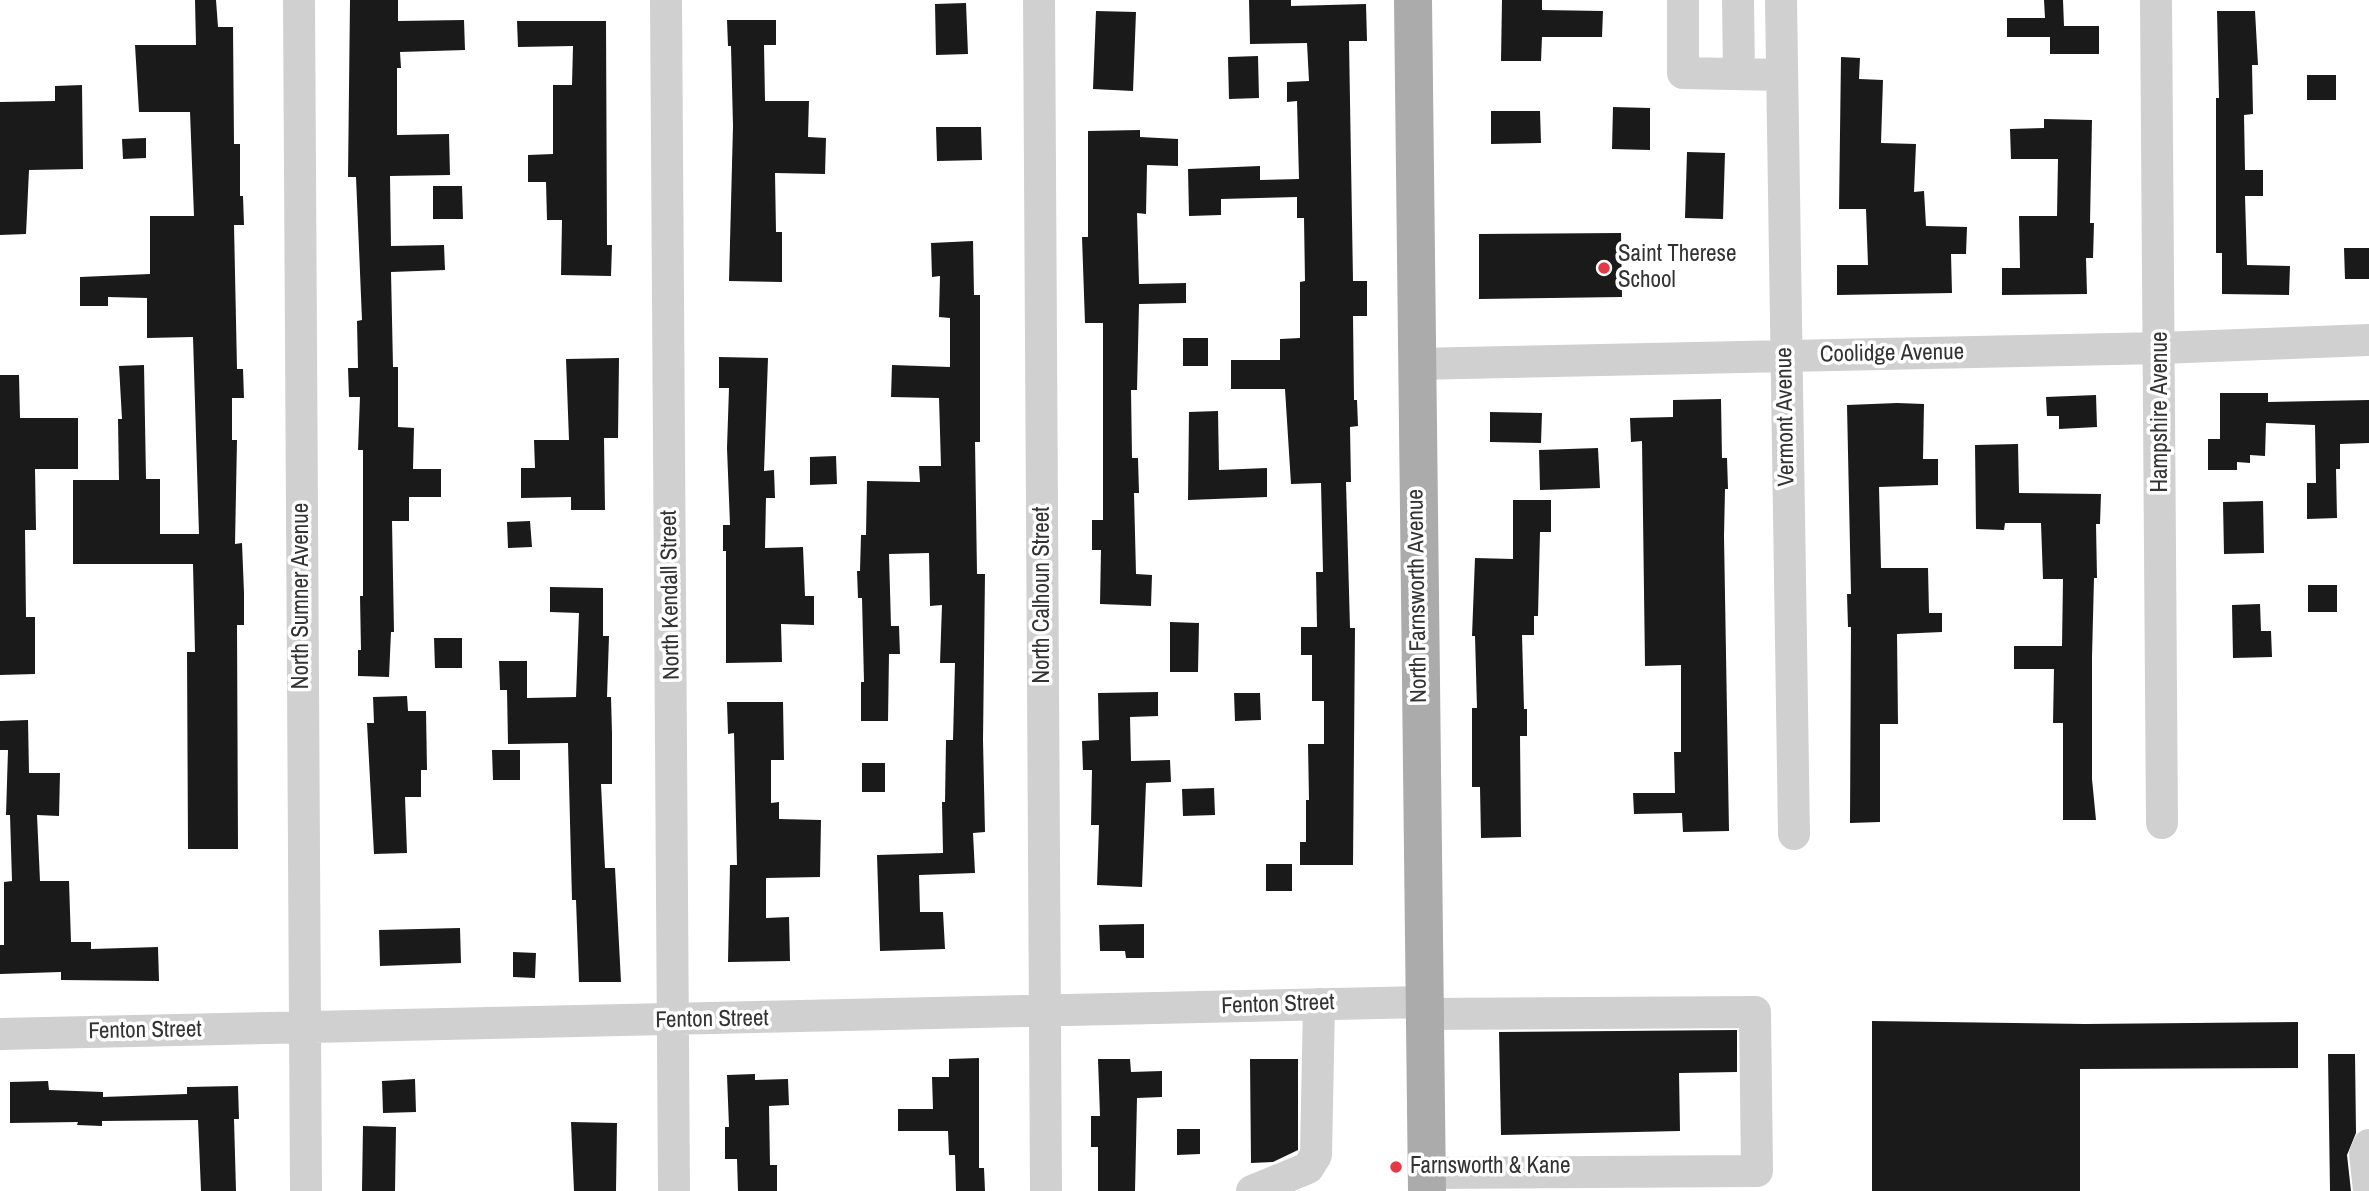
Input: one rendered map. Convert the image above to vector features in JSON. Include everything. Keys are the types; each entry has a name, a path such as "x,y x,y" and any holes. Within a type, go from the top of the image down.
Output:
{"main road":[{"name":"North Farnsworth Avenue","path":"1413,0 1415,364 1427,1182"}],"street":[{"name":"North Sumner Avenue","path":"299,0 306,1191"},
{"name":"North Kendall Street","path":"666,0 675,1021 674,1191"},
{"name":"North Calhoun Street","path":"1039,0 1046,1191"},
{"path":"1683,0 1684,73 1782,75"},
{"path":"1738,0 1739,74"},
{"name":"Vermont Avenue","path":"1781,0 1794,834"},
{"name":"Hampshire Avenue","path":"2156,0 2161,348 2162,823"},
{"name":"Coolidge Avenue","path":"1415,364 2161,348 2369,340"},
{"name":"Fenton Street","path":"0,1034 675,1021 1319,1004 1755,1012 1756,1171 1427,1182"},
{"path":"1252,1191 1308,1168 1316,1155 1319,1004"},
{"path":"2369,1145 2365,1154 2369,1189"}],"building":[{"path":"195,0 216,0 218,27 233,27 234,144 240,144 240,196 243,196 244,225 234,225 237,369 243,369 244,398 232,398 232,440 237,440 235,544 242,543 244,593 244,625 237,625 238,849 188,849 187,652 195,652 193,564 73,564 73,480 119,480 118,419 122,419 119,366 144,365 146,479 160,479 160,534 199,534 193,337 147,338 147,298 108,297 108,306 80,306 80,277 150,274 150,216 194,216 190,112 139,112 135,45 196,45"},
{"path":"350,0 398,0 398,21 464,20 465,50 400,52 401,68 397,68 397,135 449,134 450,175 390,176 391,246 444,245 445,270 391,272 393,367 398,367 398,427 414,428 413,469 441,469 441,497 409,497 409,521 392,521 394,632 391,632 389,677 358,676 358,650 361,650 360,596 363,596 363,450 358,450 360,397 349,397 348,368 358,368 357,321 362,320 356,177 348,177"},
{"path":"1249,0 1291,0 1291,6 1366,4 1367,41 1349,41 1353,281 1367,281 1367,316 1353,316 1354,400 1357,400 1358,426 1350,427 1351,482 1346,482 1350,628 1355,628 1353,865 1300,865 1300,842 1306,842 1306,800 1309,800 1308,744 1324,744 1324,701 1312,701 1312,655 1301,655 1301,627 1317,627 1316,572 1323,572 1321,483 1291,484 1285,389 1231,389 1231,360 1280,360 1280,339 1300,338 1300,282 1305,281 1304,218 1297,218 1297,197 1221,199 1221,215 1189,216 1188,169 1260,166 1260,180 1299,179 1297,101 1287,102 1287,82 1309,81 1307,43 1250,44"},
{"path":"1502,0 1542,0 1542,10 1603,11 1602,37 1542,37 1541,61 1501,61"},
{"path":"2044,0 2063,0 2064,26 2099,26 2099,54 2050,54 2050,37 2007,37 2007,18 2045,18"},
{"path":"966,3 968,54 936,55 935,4"},
{"path":"1096,11 1136,12 1133,91 1093,89"},
{"path":"2217,11 2255,11 2258,65 2252,65 2253,114 2244,115 2245,170 2263,170 2263,196 2245,196 2247,265 2290,266 2289,295 2222,294 2222,253 2216,253 2216,98 2219,98"},
{"path":"727,20 776,20 776,45 764,45 765,101 809,101 808,137 826,138 825,174 775,173 776,232 782,232 782,282 729,281 733,126 731,46 728,46"},
{"path":"517,21 606,21 607,245 612,245 611,276 561,275 562,220 547,220 546,182 528,182 528,155 553,154 553,85 572,85 573,46 518,47"},
{"path":"1258,56 1259,98 1229,99 1228,57"},
{"path":"1841,57 1860,58 1859,79 1883,80 1881,143 1916,144 1914,192 1924,191 1926,226 1967,227 1966,254 1951,254 1952,293 1837,295 1837,265 1868,265 1866,209 1839,209"},
{"path":"2307,75 2336,75 2336,100 2307,100"},
{"path":"82,85 83,169 29,170 26,234 0,235 0,102 55,101 55,86"},
{"path":"1613,107 1650,108 1650,150 1612,149"},
{"path":"1491,111 1540,111 1541,143 1491,144"},
{"path":"2044,119 2092,120 2090,223 2094,223 2093,258 2086,258 2087,294 2002,295 2002,268 2020,268 2019,216 2057,216 2058,159 2011,159 2010,129 2044,128"},
{"path":"936,127 981,127 982,160 937,161"},
{"path":"1140,130 1140,137 1178,139 1178,166 1147,165 1146,214 1137,213 1139,284 1186,283 1186,303 1139,304 1137,390 1131,390 1132,458 1138,458 1139,493 1134,493 1136,574 1152,575 1151,606 1100,604 1101,550 1092,550 1092,520 1103,520 1103,323 1085,323 1082,237 1088,237 1088,131"},
{"path":"146,138 146,158 123,159 122,139"},
{"path":"1687,152 1725,153 1723,219 1685,218"},
{"path":"433,186 462,186 463,219 433,219"},
{"path":"1621,233 1622,297 1479,299 1479,234"},
{"path":"973,241 974,295 980,295 980,442 975,442 977,574 985,574 985,832 973,833 975,873 919,875 920,912 943,912 945,949 880,951 877,855 943,853 942,802 945,802 946,740 953,740 955,663 940,663 942,605 930,606 929,553 889,554 891,626 899,626 900,654 889,654 888,721 861,721 861,682 864,682 862,598 858,598 857,571 860,571 861,535 866,535 867,481 920,482 919,466 941,466 939,398 891,397 892,365 950,367 950,318 939,317 940,276 932,277 931,243"},
{"path":"2344,248 2369,248 2369,279 2345,279"},
{"path":"1183,338 1208,338 1208,366 1183,366"},
{"path":"719,357 768,358 764,471 774,470 775,498 766,498 765,548 803,547 805,596 814,596 814,625 781,624 782,662 726,663 726,551 723,551 723,525 730,525 727,448 729,388 719,388"},
{"path":"619,358 618,438 604,438 605,510 571,510 571,497 521,498 521,468 535,468 534,440 569,440 566,359"},
{"path":"0,375 19,375 20,418 78,418 78,469 35,469 36,530 25,530 26,617 35,617 35,674 0,675"},
{"path":"2220,393 2268,393 2268,402 2369,400 2369,443 2340,444 2340,469 2336,469 2337,518 2307,519 2307,483 2316,483 2315,425 2266,423 2265,456 2250,455 2250,463 2237,462 2237,470 2208,470 2208,439 2220,439"},
{"path":"2096,395 2097,427 2059,429 2059,416 2047,416 2046,397"},
{"path":"1721,399 1722,458 1727,458 1728,489 1725,489 1724,536 1729,831 1683,832 1682,813 1634,814 1633,793 1675,793 1674,752 1681,752 1681,665 1645,666 1642,441 1631,442 1630,418 1673,417 1673,400"},
{"path":"1924,404 1923,459 1938,459 1938,485 1879,487 1881,568 1928,568 1929,613 1942,613 1942,632 1897,634 1898,724 1880,724 1880,822 1850,823 1851,627 1848,627 1847,594 1851,594 1847,405"},
{"path":"1218,411 1219,470 1267,468 1267,497 1188,500 1189,412"},
{"path":"1490,412 1542,413 1541,443 1490,442"},
{"path":"2018,444 2019,493 2101,494 2100,524 2096,524 2097,578 2094,578 2092,657 2092,779 2096,820 2063,820 2063,723 2053,723 2054,669 2014,669 2014,646 2062,646 2063,579 2043,579 2041,523 2005,523 2004,530 1976,529 1975,445"},
{"path":"1598,448 1600,488 1540,490 1539,450"},
{"path":"836,456 837,484 810,485 810,457"},
{"path":"1513,500 1551,500 1551,532 1540,532 1538,616 1534,616 1534,635 1522,635 1527,736 1520,736 1521,837 1481,838 1480,787 1472,787 1472,708 1477,708 1475,636 1472,636 1475,558 1513,559"},
{"path":"2263,501 2264,553 2224,554 2223,502"},
{"path":"530,521 532,547 508,548 507,522"},
{"path":"2308,585 2337,585 2337,612 2308,612"},
{"path":"550,587 603,588 603,636 609,636 607,697 611,697 612,784 601,784 605,868 615,868 621,982 579,982 576,900 572,900 568,743 508,744 507,690 500,690 499,661 527,661 527,698 576,697 579,613 550,612"},
{"path":"2260,604 2261,631 2271,631 2272,657 2233,658 2232,605"},
{"path":"1170,622 1199,623 1198,672 1170,672"},
{"path":"434,638 462,638 462,668 435,668"},
{"path":"1158,692 1158,716 1130,717 1131,761 1170,760 1171,782 1146,783 1142,887 1097,885 1099,825 1091,825 1092,770 1083,770 1082,741 1099,740 1098,693"},
{"path":"1234,693 1260,693 1261,720 1235,721"},
{"path":"407,696 408,711 426,711 427,770 421,770 421,797 405,797 407,853 374,854 367,723 374,723 373,697"},
{"path":"727,702 783,702 784,760 771,760 771,803 779,802 779,819 821,820 820,877 766,878 766,918 789,917 790,961 728,962 730,865 737,865 734,733 728,734"},
{"path":"28,720 29,773 60,773 59,816 37,815 40,881 69,881 71,942 91,942 91,949 158,947 159,981 61,980 61,972 0,974 0,945 4,945 4,882 12,881 10,815 6,815 8,750 0,750 0,721"},
{"path":"492,750 520,750 520,780 493,780"},
{"path":"862,763 885,763 885,792 862,792"},
{"path":"1214,788 1215,815 1183,816 1182,789"},
{"path":"1266,864 1292,864 1292,891 1266,891"},
{"path":"1144,924 1144,958 1126,958 1125,951 1100,951 1099,925"},
{"path":"460,928 461,963 380,966 379,930"},
{"path":"513,952 536,953 535,978 513,977"},
{"path":"1872,1021 2085,1024 2298,1022 2298,1068 2080,1069 2080,1191 1872,1191"},
{"path":"1737,1030 1737,1072 1679,1073 1680,1131 1501,1135 1499,1032"},
{"path":"2328,1054 2355,1054 2356,1133 2347,1155 2351,1191 2330,1191"},
{"path":"979,1058 979,1168 984,1168 985,1191 956,1191 955,1155 949,1155 948,1131 898,1131 898,1109 933,1109 932,1077 949,1077 949,1059"},
{"path":"1098,1059 1130,1059 1131,1072 1162,1071 1162,1097 1137,1098 1135,1191 1098,1191 1098,1147 1091,1147 1091,1116 1100,1116"},
{"path":"1250,1059 1298,1059 1298,1150 1273,1162 1251,1163"},
{"path":"755,1074 755,1080 788,1079 789,1105 769,1106 770,1165 777,1165 777,1191 738,1191 737,1159 725,1159 725,1127 729,1127 727,1075"},
{"path":"415,1079 416,1112 383,1113 382,1081"},
{"path":"48,1081 49,1090 103,1092 103,1097 187,1094 187,1087 238,1086 239,1119 234,1119 236,1191 201,1191 198,1120 102,1121 102,1126 77,1125 78,1122 10,1123 10,1082"},
{"path":"571,1122 617,1123 616,1191 574,1191"},
{"path":"363,1126 396,1127 395,1191 362,1191"},
{"path":"1177,1129 1200,1129 1200,1154 1177,1155"}],"place":[{"name":"Saint Therese School","path":"1604,268"},
{"name":"Farnsworth & Kane","path":"1396,1167"}]}
